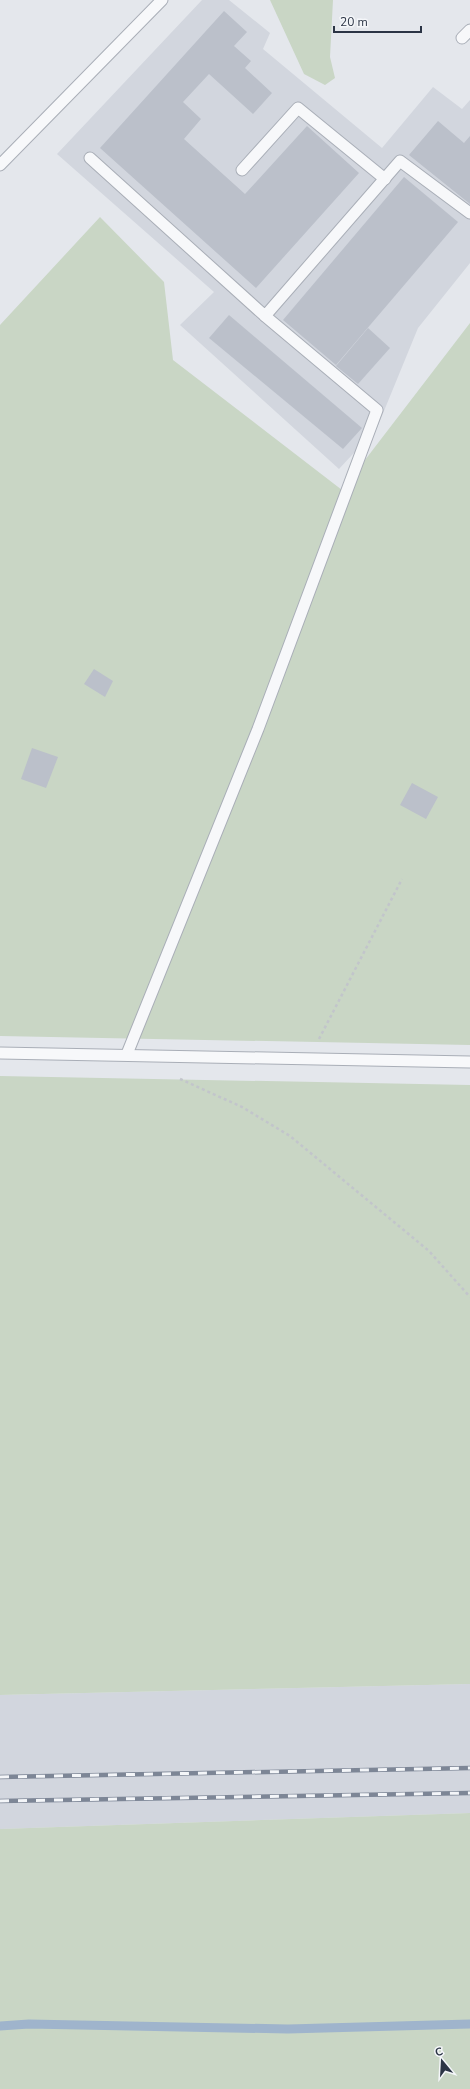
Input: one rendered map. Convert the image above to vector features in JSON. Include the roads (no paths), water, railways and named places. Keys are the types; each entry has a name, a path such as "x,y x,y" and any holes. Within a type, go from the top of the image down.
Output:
{"lane":[{"path":"0,164 162,0"},
{"path":"462,38 470,30"},
{"path":"242,170 298,108 385,179"},
{"path":"90,158 265,316 377,410 258,729 127,1054"},
{"path":"265,316 400,161 470,213"},
{"path":"0,1053 127,1054 470,1062"}],"waterway":[{"path":"0,2026 29,2024 288,2029 470,2024"}],"railway":[{"path":"0,1777 470,1768"},
{"path":"0,1801 470,1793"}]}
